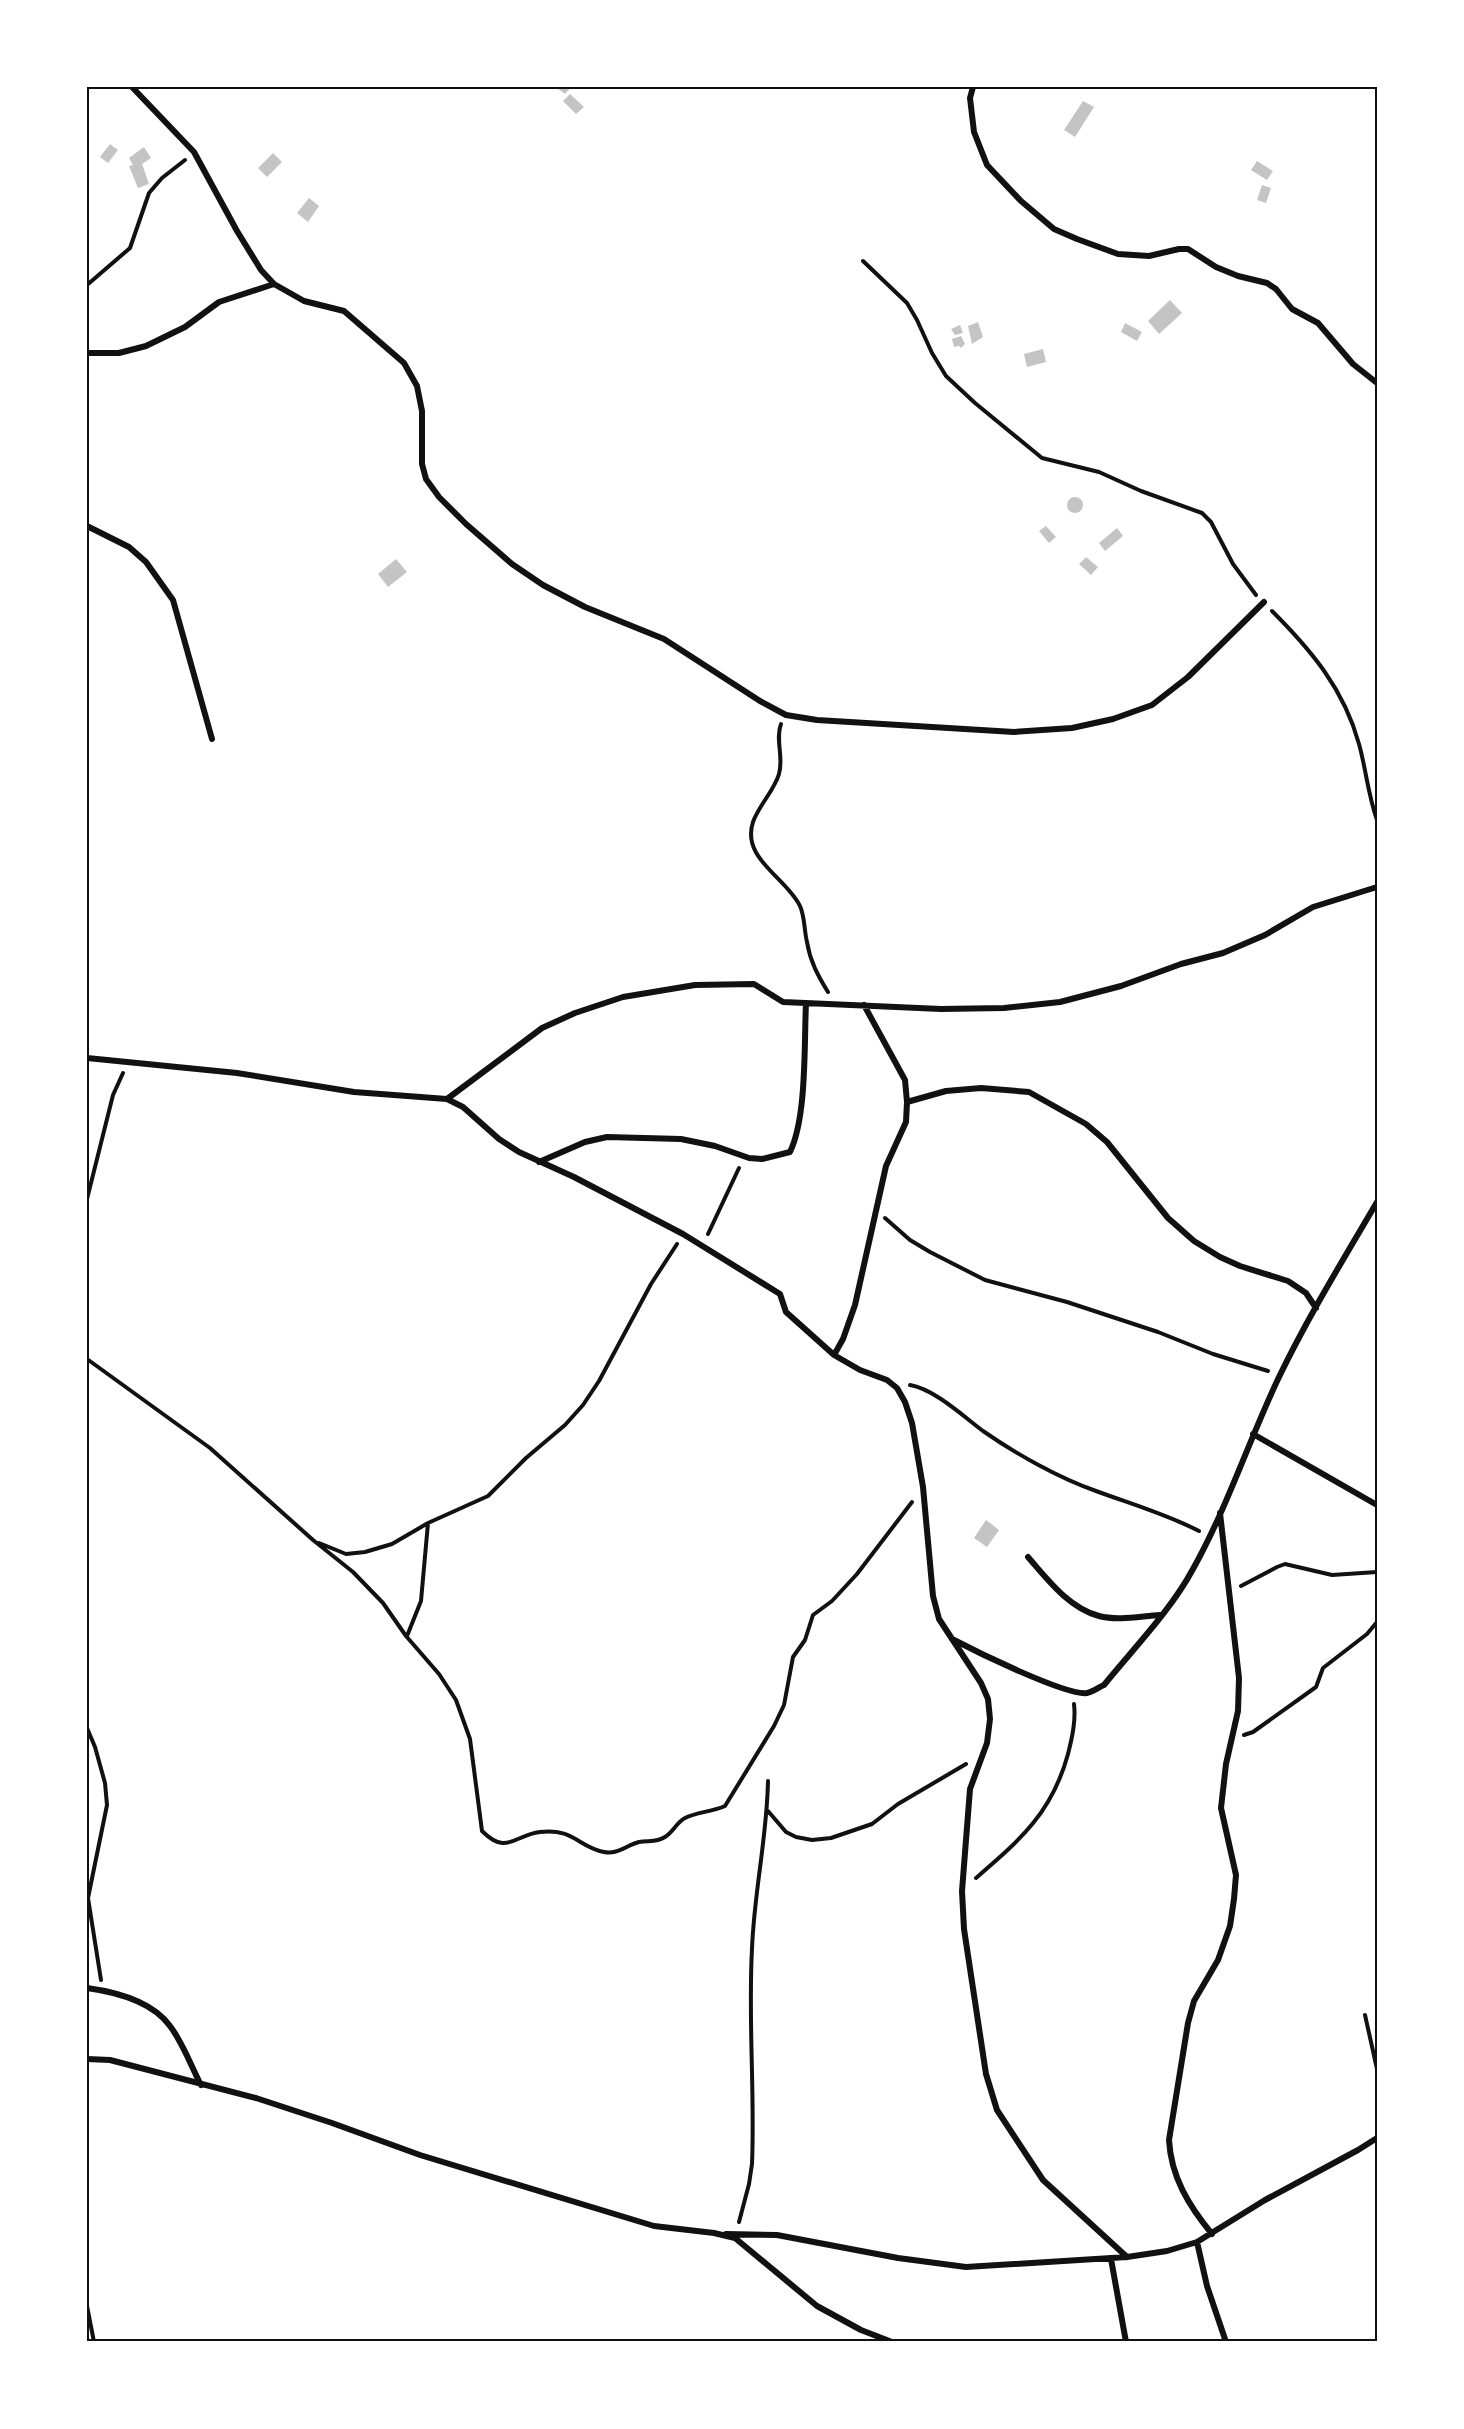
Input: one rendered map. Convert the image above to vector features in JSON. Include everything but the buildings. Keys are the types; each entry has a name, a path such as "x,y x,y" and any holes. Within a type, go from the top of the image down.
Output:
{"street":[{"path":"132,87 194,152 255,261 274,284 304,301 344,311 404,363 417,386 422,411 422,464 426,479 439,497 466,524 512,564 543,585 585,607 664,639 759,701 786,715 817,720 1014,732 1072,728 1113,719 1152,705 1188,677 1264,603"},
{"path":"973,87 970,98 974,132 987,165 1013,193 1054,229 1118,254 1149,256 1188,249 1216,267 1238,276 1267,283 1276,289 1292,309 1318,323 1329,333 1353,364 1377,383"},
{"path":"87,353 119,353 146,346 185,327 219,302 274,284"},
{"path":"87,526 129,547 146,562 173,600 212,739"},
{"path":"447,1100 542,1028 575,1012 623,997 695,985 754,984 783,1002 941,1009 1004,1008 1060,1002 1121,986 1181,964 1223,953 1265,935 1313,907 1377,887"},
{"path":"539,1162 585,1142 607,1137 681,1139 715,1146 744,1157 762,1159 790,1152 796,1140 800,1116 806,1003"},
{"path":"834,1355 843,1339 855,1305 886,1166 906,1122 907,1102 904,1080 864,1005"},
{"path":"87,1058 237,1072 354,1092 447,1100 470,1113 509,1146 683,1234 780,1294 786,1312 834,1355 892,1384 902,1395 912,1423 923,1487 933,1596 939,1619 981,1683 988,1699 990,1719 987,1743 970,1789 962,1891 964,1929 986,2074 997,2110 1043,2180 1127,2257"},
{"path":"907,1102 946,1091 981,1088 1029,1092 1086,1124 1107,1142 1168,1218 1194,1241 1240,1266 1288,1281 1306,1293 1316,1308"},
{"path":"950,1638 992,1659 1073,1692 1088,1693 1104,1685 1160,1615 1192,1570 1211,1534 1280,1376 1377,1202"},
{"path":"1253,1434 1377,1505"},
{"path":"1212,2234 1195,2213 1177,2180 1170,2159 1169,2140 1188,2023 1194,2001 1218,1960 1230,1926 1236,1875 1221,1808 1226,1764 1238,1711 1239,1678 1220,1513"},
{"path":"1028,1557 1058,1591 1085,1611 1101,1616 1119,1617 1160,1615"},
{"path":"87,1988 126,1996 148,2007 170,2025 201,2085"},
{"path":"87,2059 110,2060 256,2098 420,2155 654,2226 714,2233 777,2235 898,2258 966,2267 1111,2259 1167,2251 1197,2242 1265,2200 1377,2138"},
{"path":"714,2233 735,2238 817,2306 861,2330 892,2342"},
{"path":"1197,2242 1207,2286 1226,2342"},
{"path":"1111,2259 1126,2342"}],"path":[{"path":"87,285 130,248 149,194 162,178 194,152"},
{"path":"863,261 907,303 932,354 946,376 1041,458 1099,472 1141,491 1202,513 1210,522 1249,587 1316,657 1335,685 1359,742 1370,799 1377,820"},
{"path":"786,715 779,735 781,752 779,775 754,821 750,835 753,848 800,905 810,959 835,1003"},
{"path":"87,1199 113,1095 129,1062"},
{"path":"711,1253 708,1234 744,1157"},
{"path":"876,1209 910,1240 985,1280 1122,1320 1280,1376"},
{"path":"313,1540 346,1554 365,1552 392,1544 428,1523 488,1496 526,1458 565,1425 583,1405 599,1381 651,1284 683,1234"},
{"path":"87,1359 210,1448 352,1572 383,1603 406,1636 439,1674 456,1700 470,1739 482,1831 492,1841 506,1844 539,1832 561,1832 607,1853 636,1843 656,1842 666,1837 685,1818 713,1812 725,1806 774,1726 786,1695 793,1657 805,1640 813,1615 832,1601 857,1574 923,1487"},
{"path":"892,1384 913,1385 927,1391 992,1437 1079,1483 1211,1534"},
{"path":"406,1636 421,1601 428,1523"},
{"path":"1228,1586 1243,1586 1286,1564 1332,1575 1377,1572"},
{"path":"1233,1739 1253,1732 1316,1688 1323,1668 1367,1634 1377,1622"},
{"path":"962,1891 1033,1826 1045,1810 1063,1773 1069,1750 1076,1719 1073,1692"},
{"path":"87,1728 95,1747 105,1784 106,1805 88,1898 102,1990"},
{"path":"767,1810 786,1832 796,1837 812,1840 831,1838 872,1824 898,1804 982,1755"},
{"path":"735,2234 749,2184 752,2164 752,1950 754,1909 765,1842 768,1781"},
{"path":"1365,2015 1377,2068"},
{"path":"87,2306 94,2342"}]}
